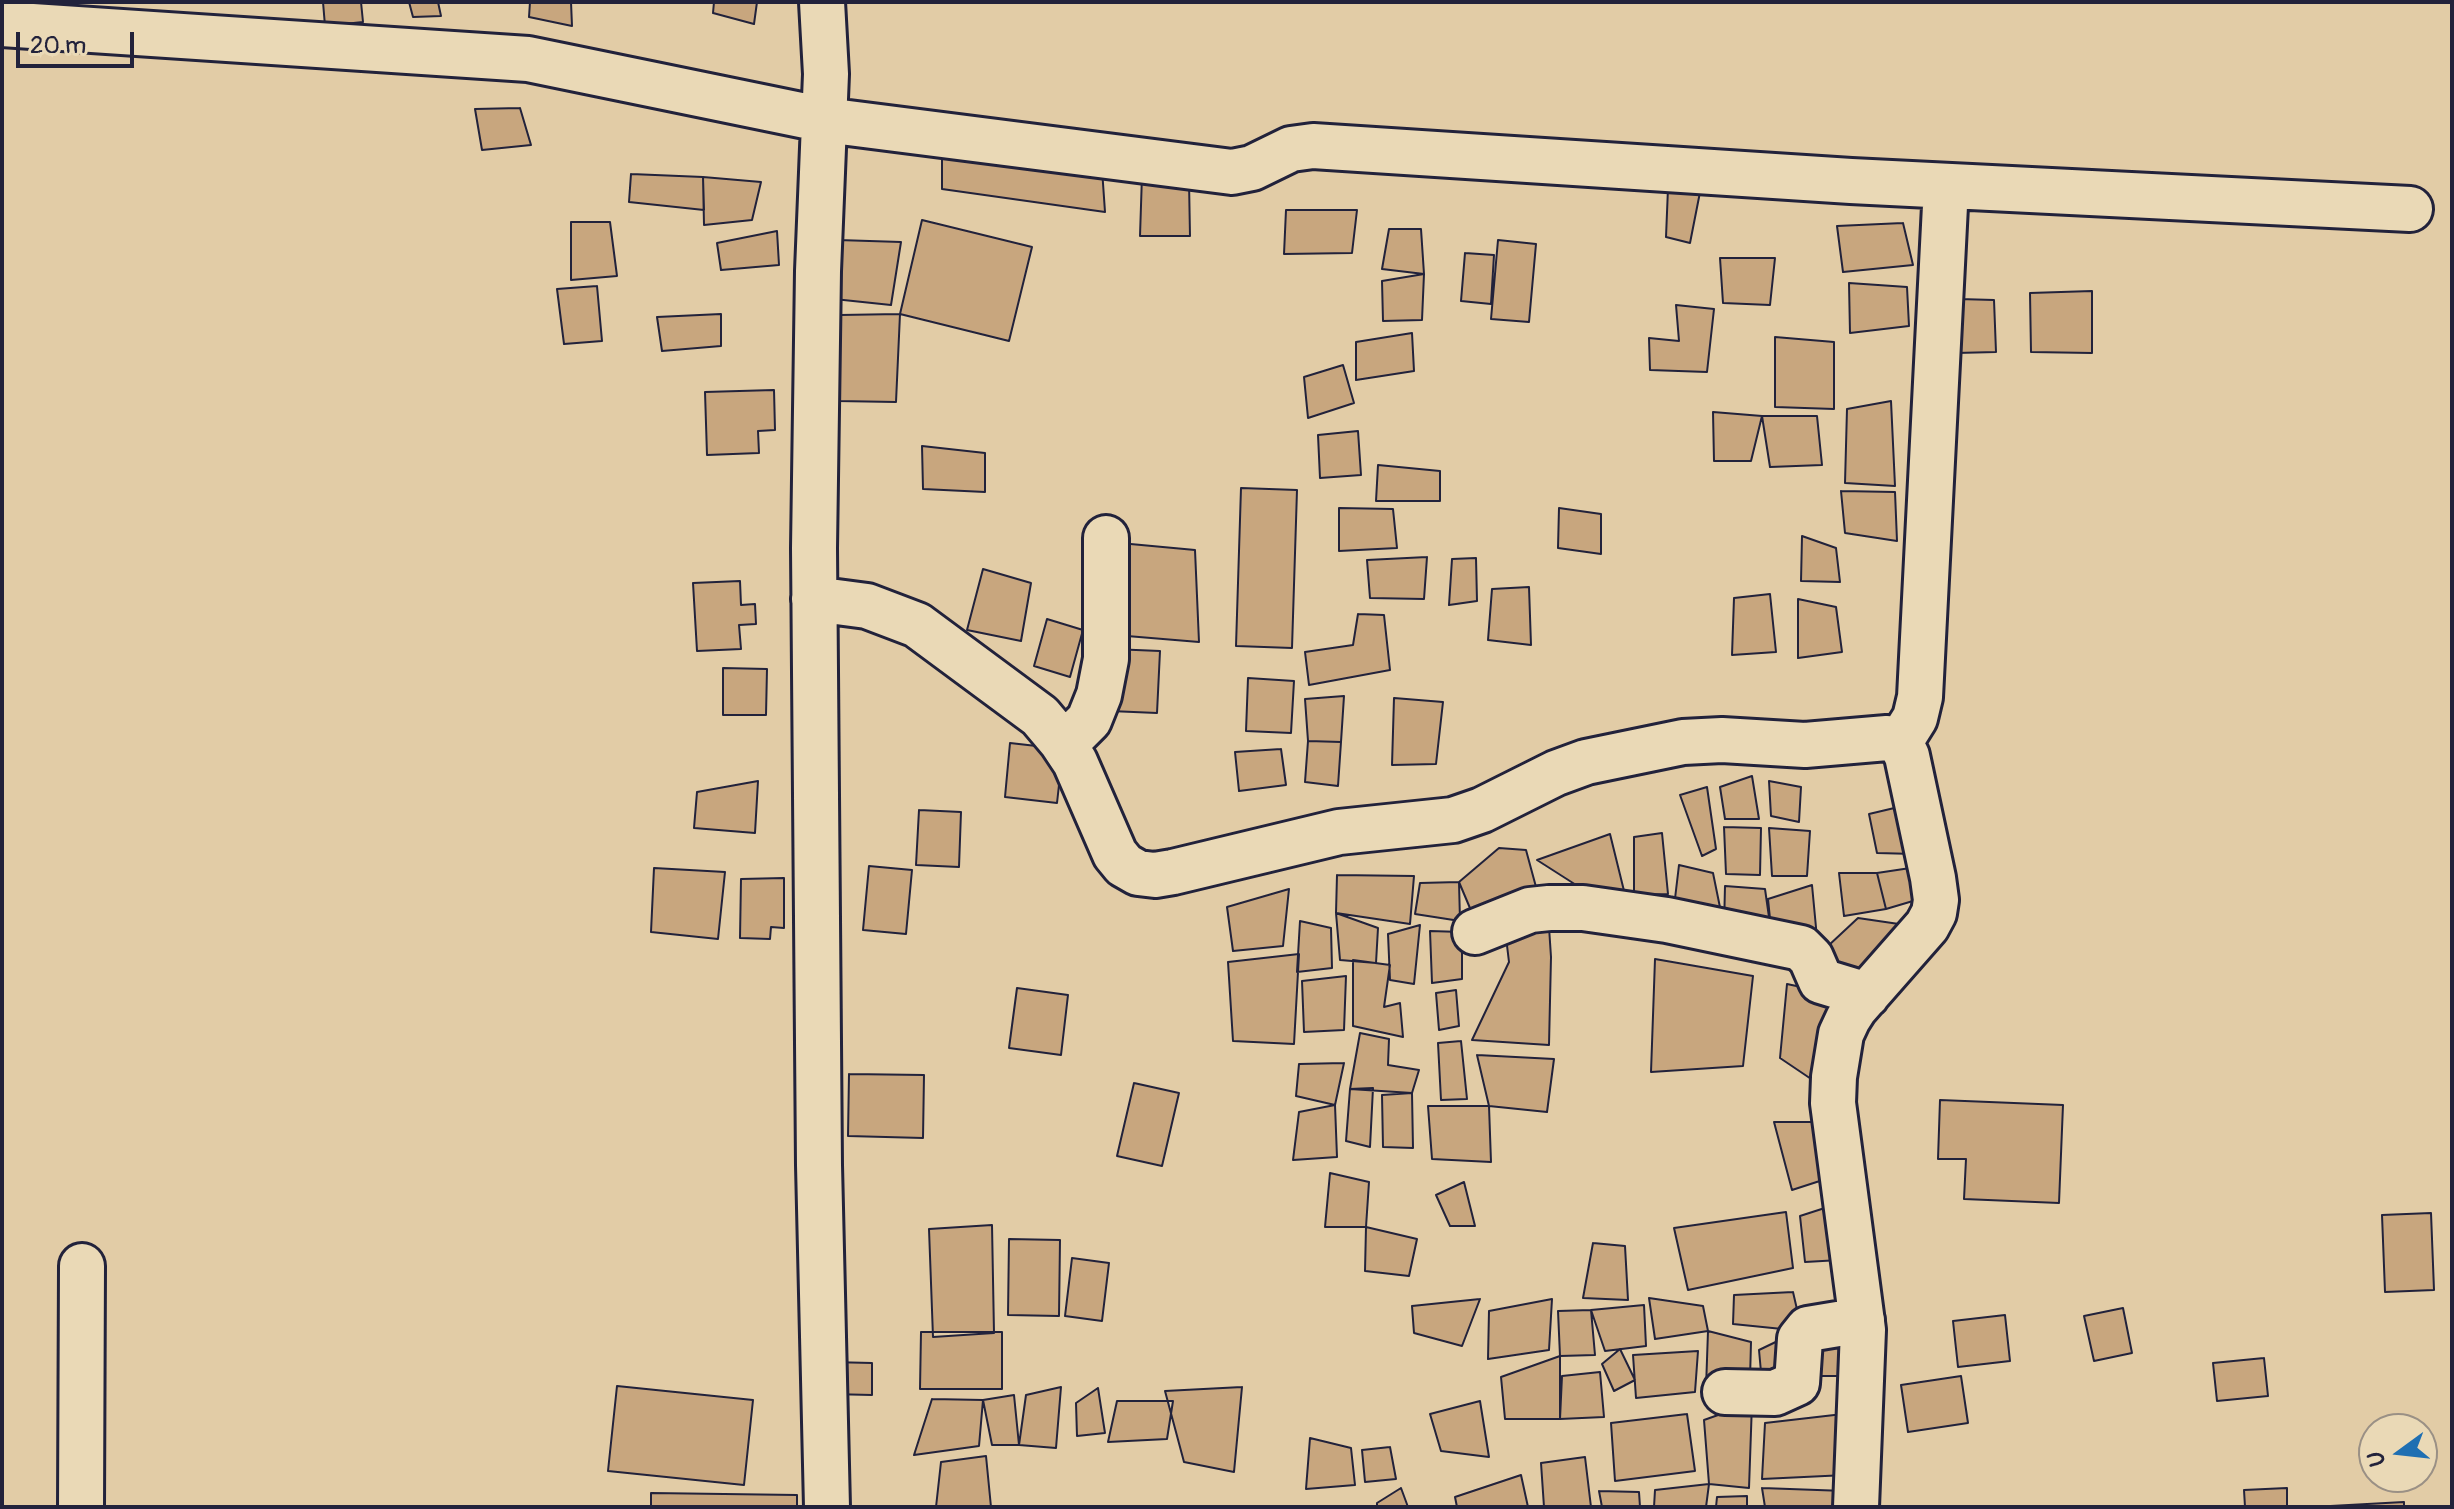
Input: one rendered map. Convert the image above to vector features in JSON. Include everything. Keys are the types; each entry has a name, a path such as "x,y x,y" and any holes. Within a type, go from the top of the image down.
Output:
{"street":[{"path":"822,2 826,74 818,271 814,599 819,1165 827,1507"},
{"path":"2,24 528,59 825,120 1232,172 1252,168 1291,149 1313,146 1946,186 2410,209"},
{"path":"1900,742 1915,718 1920,697 1946,186"},
{"path":"1064,745 1089,720 1099,695 1106,659 1106,538"},
{"path":"814,599 867,606 917,625 1040,716 1064,745 1082,777 1115,854 1124,865 1138,873 1155,875 1339,832 1453,820 1482,810 1556,773 1640,749 1722,740 1805,745 1887,738 1900,742 1907,756 1936,900 1927,926 1855,1008 1841,1034 1834,1077 1833,1103 1862,1320 1863,1372 1856,1507"},
{"path":"1475,932 1530,910 1549,908 1583,908 1667,920 1801,948 1811,958 1821,981 1867,995"},
{"path":"81,1507 82,1266"},
{"path":"1725,1392 1775,1393 1797,1383 1800,1339 1808,1329 1862,1320"}],"building":[{"path":"323,2 361,2 363,22 325,26"},
{"path":"409,2 438,2 441,16 413,17"},
{"path":"530,2 571,2 572,26 529,17"},
{"path":"714,2 757,2 754,24 713,13"},
{"path":"520,108 531,145 482,150 475,109"},
{"path":"942,147 1102,169 1105,212 942,189"},
{"path":"631,174 703,177 704,210 629,202"},
{"path":"1142,175 1189,181 1190,236 1140,236"},
{"path":"703,177 761,182 752,220 704,225"},
{"path":"1702,182 1690,243 1666,237 1668,188"},
{"path":"1286,210 1357,210 1352,253 1284,254"},
{"path":"922,220 1032,247 1009,341 900,314"},
{"path":"571,222 610,222 617,276 571,280"},
{"path":"1903,223 1913,265 1843,272 1837,226"},
{"path":"1389,229 1421,229 1424,274 1382,269"},
{"path":"777,231 779,265 721,270 717,243"},
{"path":"838,240 901,242 891,305 834,299"},
{"path":"1498,240 1536,244 1529,322 1491,319"},
{"path":"1465,253 1494,255 1491,304 1461,301"},
{"path":"1720,258 1775,258 1770,305 1723,303"},
{"path":"1424,274 1422,320 1383,321 1382,281"},
{"path":"1849,283 1907,287 1909,326 1850,333"},
{"path":"597,286 602,341 564,344 557,289"},
{"path":"2092,291 2092,353 2031,352 2030,293"},
{"path":"1959,299 1994,300 1996,352 1956,353"},
{"path":"1676,305 1714,309 1707,372 1650,370 1649,338 1679,341"},
{"path":"721,314 721,346 662,351 657,317"},
{"path":"900,314 896,402 837,401 840,315"},
{"path":"1412,333 1414,371 1356,380 1356,342"},
{"path":"1775,337 1834,342 1834,409 1775,407"},
{"path":"1343,365 1354,403 1308,418 1304,377"},
{"path":"774,390 775,430 758,431 759,453 707,455 705,392"},
{"path":"1891,401 1895,486 1845,483 1847,409"},
{"path":"1713,412 1762,416 1751,461 1714,461"},
{"path":"1762,416 1817,416 1822,465 1770,467"},
{"path":"1358,431 1361,475 1320,478 1318,435"},
{"path":"922,446 985,453 985,492 923,489"},
{"path":"1378,465 1440,471 1440,501 1376,501"},
{"path":"1241,488 1297,490 1292,648 1236,646"},
{"path":"1841,491 1895,492 1897,541 1845,533"},
{"path":"1339,508 1393,509 1397,548 1339,551"},
{"path":"1559,508 1601,514 1601,554 1558,548"},
{"path":"1802,536 1836,548 1840,582 1801,581"},
{"path":"1109,542 1195,550 1199,642 1115,635"},
{"path":"1427,557 1424,599 1370,598 1367,560"},
{"path":"1476,558 1477,601 1449,605 1452,559"},
{"path":"983,569 1031,583 1021,641 967,630"},
{"path":"740,581 741,605 755,604 756,624 739,625 741,649 697,651 693,583"},
{"path":"1529,587 1531,645 1488,640 1492,589"},
{"path":"1770,594 1776,652 1732,655 1734,598"},
{"path":"1798,599 1836,607 1842,652 1798,658"},
{"path":"1358,614 1384,615 1390,670 1309,685 1305,652 1353,645"},
{"path":"1047,619 1083,630 1070,677 1034,666"},
{"path":"1112,649 1160,651 1157,713 1110,711"},
{"path":"723,668 767,669 766,715 723,715"},
{"path":"1248,678 1294,681 1291,733 1246,731"},
{"path":"1344,696 1341,742 1308,741 1305,699"},
{"path":"1394,698 1443,702 1436,764 1392,765"},
{"path":"1308,741 1341,742 1338,786 1305,782"},
{"path":"1010,743 1063,749 1057,803 1005,797"},
{"path":"1281,749 1286,785 1239,791 1235,752"},
{"path":"1752,776 1759,819 1725,819 1720,787"},
{"path":"758,781 755,833 694,828 697,792"},
{"path":"1769,781 1801,787 1799,822 1771,816"},
{"path":"1707,787 1716,849 1702,856 1680,795"},
{"path":"1907,805 1915,854 1877,853 1869,814"},
{"path":"919,810 961,812 959,867 916,865"},
{"path":"1724,827 1761,828 1760,875 1726,874"},
{"path":"1769,828 1810,831 1807,876 1772,876"},
{"path":"1662,833 1668,894 1634,895 1634,837"},
{"path":"1610,834 1627,903 1598,899 1537,860"},
{"path":"1499,848 1526,850 1539,898 1475,920 1459,882"},
{"path":"1679,865 1713,873 1724,927 1674,907"},
{"path":"869,866 912,870 906,934 863,930"},
{"path":"1917,867 1923,898 1886,909 1877,873"},
{"path":"654,868 725,872 718,939 651,932"},
{"path":"1839,873 1877,873 1886,909 1844,916"},
{"path":"1337,875 1414,876 1410,924 1336,913"},
{"path":"784,878 784,928 771,927 770,939 740,938 741,879"},
{"path":"1459,882 1460,921 1415,914 1420,883"},
{"path":"1812,885 1817,938 1772,938 1768,899"},
{"path":"1725,886 1765,889 1772,938 1724,927"},
{"path":"1289,889 1283,946 1233,951 1227,907"},
{"path":"1548,912 1551,957 1549,1045 1472,1040 1509,962 1505,929"},
{"path":"1336,913 1378,928 1376,963 1340,960"},
{"path":"1858,918 1926,928 1863,985 1835,980 1828,946"},
{"path":"1300,921 1331,928 1332,968 1297,972"},
{"path":"1420,925 1414,984 1390,980 1388,934"},
{"path":"1430,931 1462,932 1462,979 1432,983"},
{"path":"1299,954 1294,1044 1233,1041 1228,962"},
{"path":"1655,959 1753,976 1743,1066 1651,1072"},
{"path":"1353,960 1390,965 1384,1007 1400,1003 1403,1037 1353,1026"},
{"path":"1346,976 1344,1030 1304,1032 1302,981"},
{"path":"1787,984 1848,997 1823,1087 1780,1058"},
{"path":"1017,988 1068,995 1061,1055 1009,1048"},
{"path":"1456,990 1459,1026 1439,1030 1436,993"},
{"path":"1360,1033 1389,1039 1388,1065 1419,1070 1412,1093 1350,1089"},
{"path":"1461,1041 1467,1099 1441,1100 1438,1043"},
{"path":"1477,1055 1554,1059 1547,1112 1489,1106"},
{"path":"1344,1063 1335,1105 1296,1096 1299,1064"},
{"path":"849,1074 924,1075 923,1138 848,1136"},
{"path":"1134,1083 1179,1093 1162,1166 1117,1156"},
{"path":"1373,1088 1370,1147 1346,1141 1350,1089"},
{"path":"1412,1093 1413,1148 1383,1147 1382,1095"},
{"path":"1940,1100 2063,1105 2059,1203 1964,1199 1966,1159 1938,1159"},
{"path":"1335,1105 1337,1157 1293,1160 1299,1112"},
{"path":"1428,1106 1489,1106 1491,1162 1432,1159"},
{"path":"1774,1122 1823,1122 1829,1178 1792,1190"},
{"path":"1330,1173 1369,1182 1366,1227 1325,1227"},
{"path":"1464,1182 1475,1226 1450,1226 1436,1195"},
{"path":"1834,1205 1840,1260 1805,1262 1800,1216"},
{"path":"1786,1212 1793,1268 1688,1290 1674,1228"},
{"path":"2431,1213 2434,1290 2385,1292 2382,1215"},
{"path":"992,1225 994,1333 933,1337 929,1229"},
{"path":"1366,1227 1417,1239 1409,1276 1365,1271"},
{"path":"1009,1239 1060,1240 1059,1316 1008,1315"},
{"path":"1593,1243 1625,1246 1628,1300 1583,1298"},
{"path":"1072,1258 1109,1263 1102,1321 1065,1316"},
{"path":"1793,1292 1802,1331 1733,1324 1734,1295"},
{"path":"1649,1298 1703,1306 1708,1331 1655,1339"},
{"path":"1480,1299 1462,1346 1414,1333 1412,1306"},
{"path":"1552,1299 1549,1350 1488,1359 1489,1311"},
{"path":"1644,1305 1646,1346 1605,1351 1591,1310"},
{"path":"2123,1308 2132,1353 2094,1361 2084,1316"},
{"path":"1591,1310 1595,1355 1560,1356 1558,1311"},
{"path":"2005,1315 2010,1361 1958,1367 1953,1321"},
{"path":"1849,1329 1853,1376 1814,1376 1808,1334"},
{"path":"1708,1331 1751,1342 1750,1379 1706,1388"},
{"path":"921,1332 1002,1332 1002,1389 920,1389"},
{"path":"1784,1338 1792,1380 1762,1383 1759,1350"},
{"path":"1620,1349 1635,1380 1614,1391 1602,1364"},
{"path":"1698,1351 1695,1392 1636,1398 1633,1355"},
{"path":"1560,1356 1560,1419 1505,1419 1501,1377"},
{"path":"2264,1358 2268,1396 2217,1401 2213,1363"},
{"path":"830,1362 872,1363 872,1395 830,1394"},
{"path":"1600,1372 1604,1417 1560,1419 1562,1376"},
{"path":"1961,1376 1968,1423 1908,1432 1901,1385"},
{"path":"617,1386 753,1400 744,1485 608,1471"},
{"path":"1061,1387 1056,1448 1019,1445 1026,1395"},
{"path":"1242,1387 1234,1472 1184,1462 1165,1391"},
{"path":"1098,1388 1105,1433 1077,1436 1076,1403"},
{"path":"1014,1395 1019,1445 992,1445 983,1400"},
{"path":"932,1399 983,1400 979,1446 914,1455"},
{"path":"1117,1401 1173,1401 1167,1439 1108,1442"},
{"path":"1480,1401 1489,1457 1441,1451 1430,1414"},
{"path":"1752,1403 1749,1488 1709,1484 1704,1420"},
{"path":"1687,1414 1695,1471 1615,1481 1611,1423"},
{"path":"1843,1414 1846,1475 1762,1479 1765,1423"},
{"path":"1310,1438 1351,1448 1355,1485 1306,1489"},
{"path":"1390,1447 1396,1479 1365,1482 1362,1450"},
{"path":"986,1456 991,1507 936,1507 941,1462"},
{"path":"1585,1457 1591,1507 1544,1507 1541,1463"},
{"path":"1521,1475 1528,1507 1457,1507 1455,1497"},
{"path":"1709,1484 1706,1507 1654,1507 1655,1490"},
{"path":"1401,1488 1408,1507 1377,1507 1377,1503"},
{"path":"1762,1488 1845,1491 1842,1507 1765,1507"},
{"path":"2287,1488 2287,1507 2245,1507 2244,1490"},
{"path":"1599,1491 1639,1492 1640,1507 1602,1507"},
{"path":"651,1493 797,1495 797,1507 651,1507"},
{"path":"1747,1496 1747,1507 1716,1507 1717,1497"},
{"path":"2404,1502 2404,1507 2312,1507"}]}
